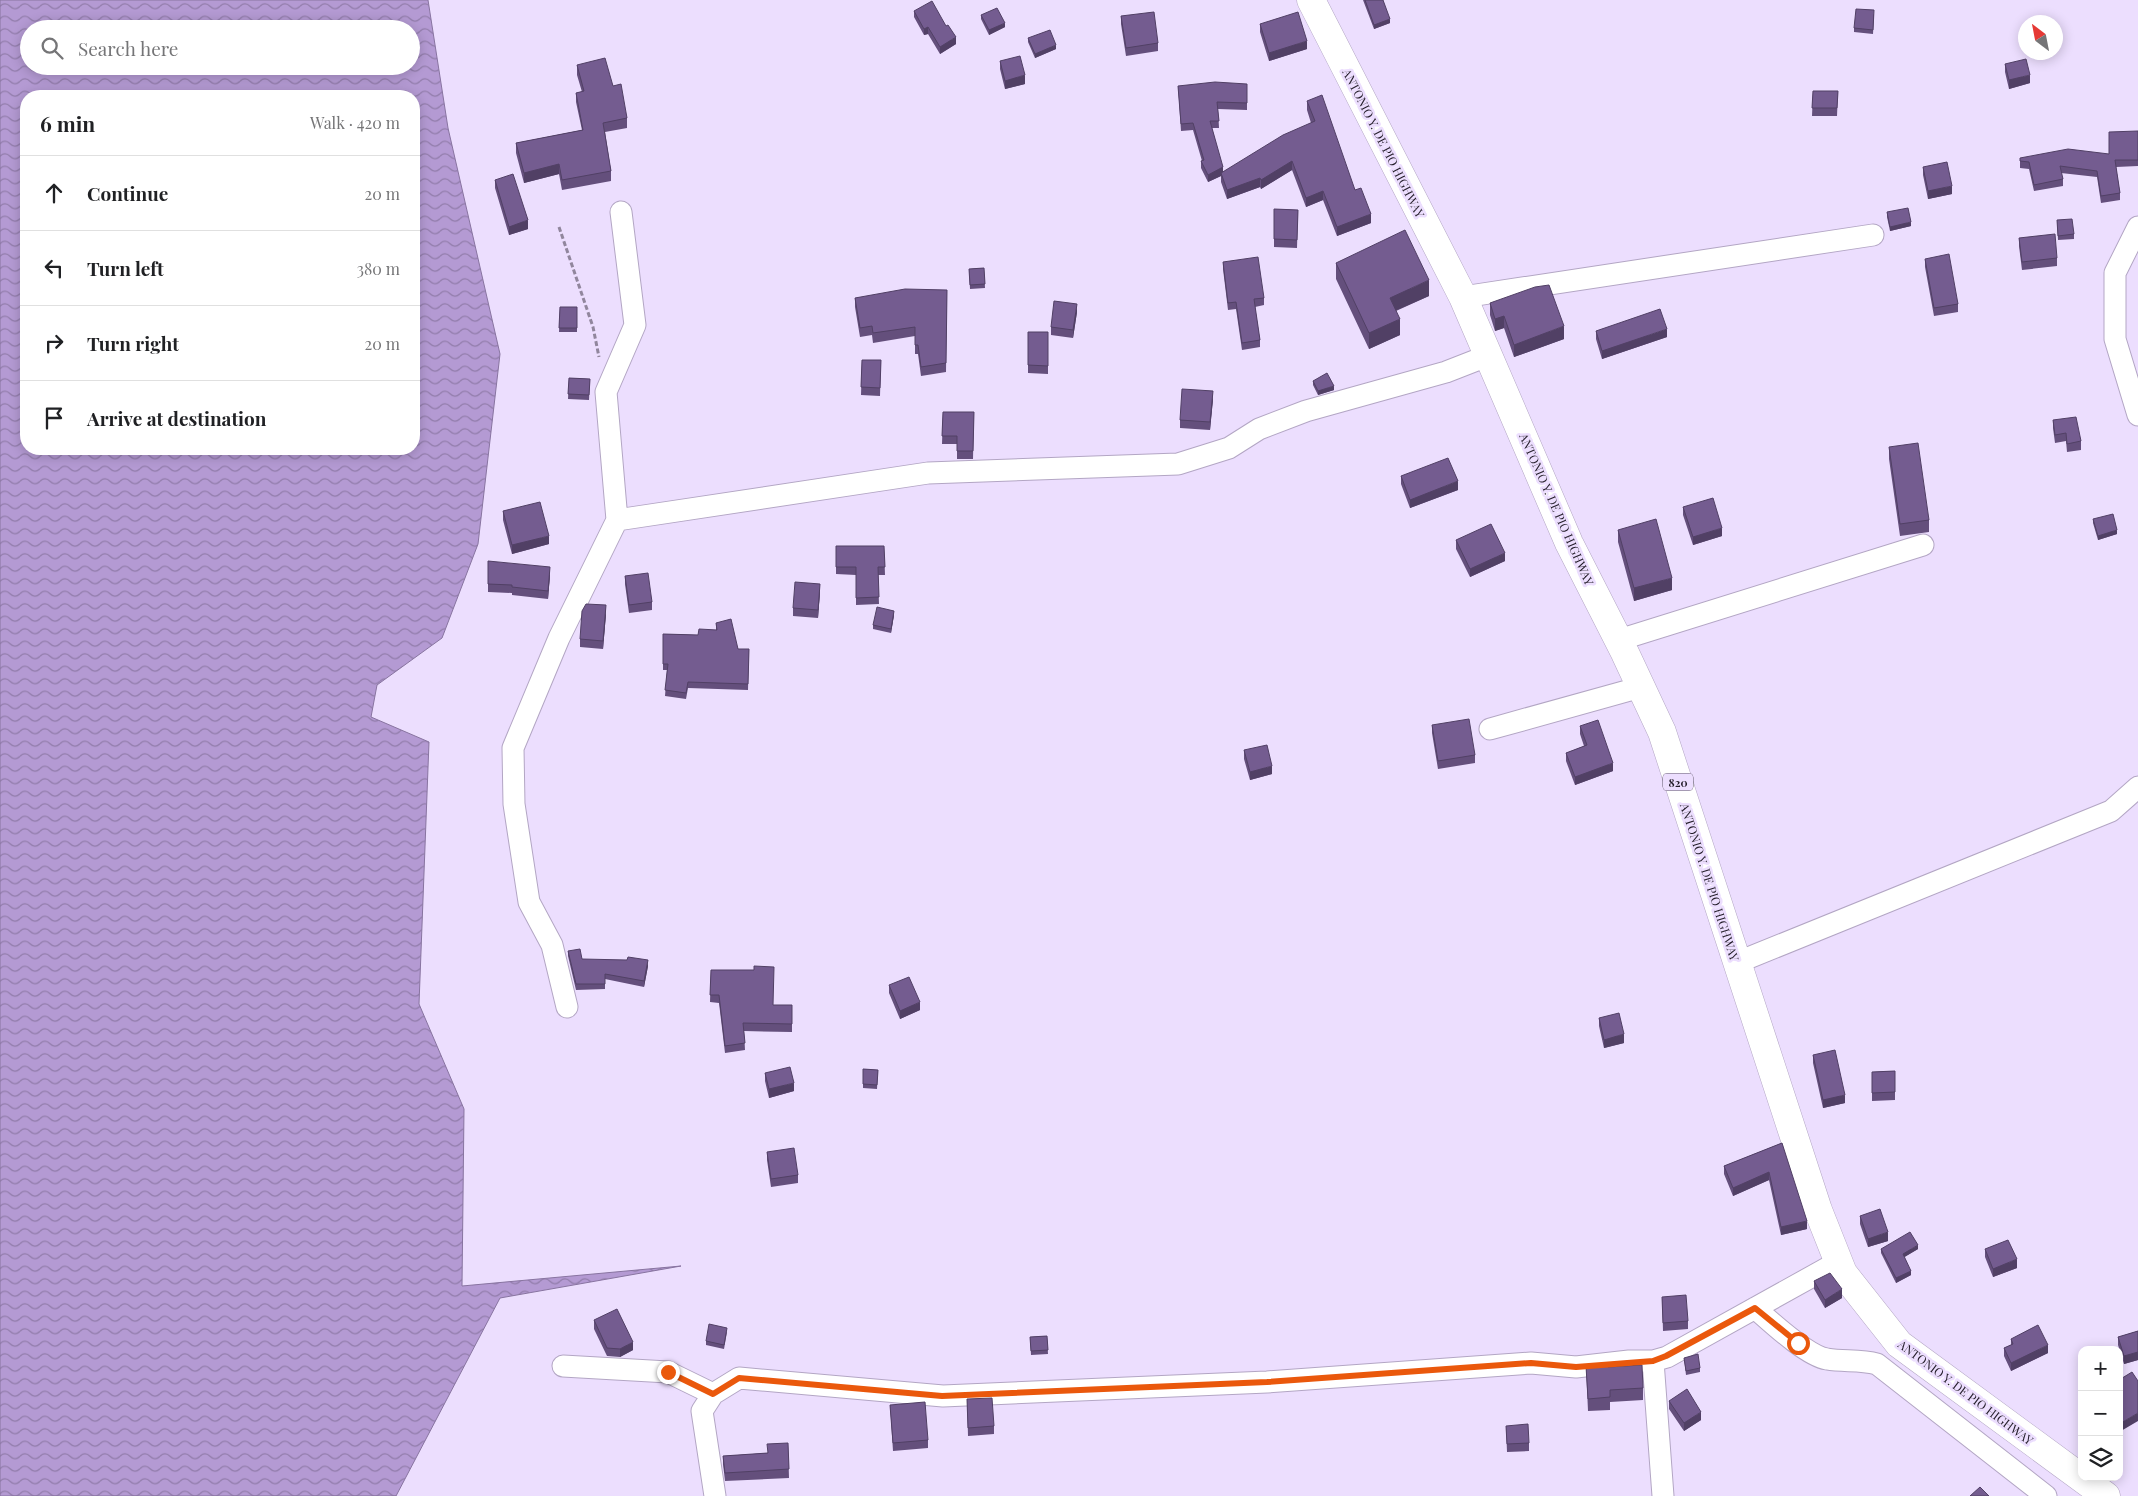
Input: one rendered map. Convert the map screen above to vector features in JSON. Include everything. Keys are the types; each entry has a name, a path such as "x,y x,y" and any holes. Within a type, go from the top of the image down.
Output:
{"highway":[{"name":"ANTONIO Y. DE PIO HIGHWAY","path":"1311,0 1463,297 1487,356 1536,462 1569,543 1619,640 1662,732 1814,1201 1843,1273 1899,1344 2106,1496"}],"street":[{"path":"567,1007 552,945 529,902 514,804 513,748 559,638 617,520 606,392 635,325 621,212"},
{"path":"2138,228 2115,273 2115,339 2138,415"},
{"path":"1463,297 1873,235"},
{"path":"617,520 928,473 1178,464 1229,448 1259,429 1306,412 1446,372 1487,356"},
{"path":"1619,640 1923,545"},
{"path":"1490,729 1641,687"},
{"path":"1736,963 2111,811 2138,787"},
{"path":"715,1496 702,1411 713,1394 739,1378 942,1396 1267,1382 1531,1363 1576,1367 1653,1361 1666,1356 1838,1262"},
{"path":"1755,1308 1798,1343 1826,1359 1865,1360 1877,1364 2046,1496"},
{"path":"1653,1361 1663,1496"},
{"path":"563,1366 668,1372 713,1394"}],"path":[{"path":"559,227 593,328 606,392"}],"water":[{"path":"0,0 428,0 448,128 500,354 478,544 442,638 377,685 371,717 429,742 419,1004 464,1109 462,1286 681,1266 500,1298 396,1496 0,1496"}],"building":[{"path":"1365,0 1383,0 1390,19 1374,25"},
{"path":"932,1 946,26 948,25 956,37 940,47 928,27 924,29 914,11"},
{"path":"997,8 1005,23 989,30 981,15"},
{"path":"1856,9 1874,10 1873,30 1854,28"},
{"path":"1154,12 1158,43 1126,48 1121,16"},
{"path":"1298,12 1307,41 1269,53 1260,24"},
{"path":"1050,30 1056,45 1035,54 1028,38"},
{"path":"1020,56 1025,75 1005,81 1000,61"},
{"path":"605,58 613,86 621,84 627,118 603,123 611,171 562,180 559,164 524,173 516,143 583,130 576,93 584,91 577,65"},
{"path":"2026,60 2030,75 2009,80 2005,64"},
{"path":"1215,82 1247,84 1247,103 1217,102 1219,121 1210,121 1223,167 1208,175 1201,161 1204,160 1193,123 1181,124 1178,86"},
{"path":"1813,91 1838,91 1837,108 1812,108"},
{"path":"1322,95 1355,190 1361,188 1371,214 1337,227 1323,191 1306,198 1292,161 1261,180 1260,178 1227,190 1221,173 1283,135 1315,121 1307,101"},
{"path":"2138,131 2138,160 2115,160 2120,193 2101,196 2097,171 2060,166 2063,179 2034,185 2029,162 2020,161 2020,158 2068,149 2109,154 2109,132"},
{"path":"1947,162 1952,186 1928,191 1923,167"},
{"path":"513,174 528,220 509,227 495,180"},
{"path":"1908,208 1911,222 1890,227 1887,212"},
{"path":"1274,209 1298,210 1297,240 1274,239"},
{"path":"2072,219 2074,234 2058,236 2057,220"},
{"path":"1405,230 1429,280 1390,298 1400,319 1369,333 1336,263"},
{"path":"2055,234 2057,258 2022,262 2019,238"},
{"path":"1949,254 1958,304 1934,308 1925,259"},
{"path":"1258,257 1264,298 1254,299 1260,340 1242,343 1236,302 1228,303 1223,262"},
{"path":"984,268 985,284 970,285 969,269"},
{"path":"1549,285 1564,326 1514,345 1504,316 1495,319 1490,303 1535,287"},
{"path":"905,289 947,290 946,363 921,367 918,345 915,345 915,327 873,333 872,326 860,328 855,298"},
{"path":"1054,301 1077,304 1073,330 1051,327"},
{"path":"560,307 577,307 577,328 559,328"},
{"path":"1660,309 1667,329 1602,351 1596,331"},
{"path":"1028,332 1048,332 1048,366 1028,365"},
{"path":"862,360 881,360 880,388 861,387"},
{"path":"1327,373 1334,386 1318,391 1313,381"},
{"path":"569,378 590,379 589,395 568,394"},
{"path":"1182,389 1213,391 1210,422 1180,420"},
{"path":"943,412 974,412 973,451 957,451 957,436 942,436"},
{"path":"2076,417 2081,441 2067,444 2066,433 2055,435 2053,420"},
{"path":"1918,443 1929,520 1900,524 1889,447"},
{"path":"1448,458 1458,481 1410,500 1401,476"},
{"path":"1713,498 1722,528 1693,537 1683,507"},
{"path":"540,502 549,536 512,545 503,511"},
{"path":"2113,514 2117,530 2098,536 2093,519"},
{"path":"1656,519 1672,578 1634,588 1618,530"},
{"path":"1491,524 1505,553 1470,569 1456,540"},
{"path":"836,546 884,546 885,567 878,567 879,597 856,598 856,567 836,567"},
{"path":"488,561 550,567 548,591 512,587 512,585 488,584"},
{"path":"648,573 652,602 629,605 625,576"},
{"path":"795,582 820,584 818,610 793,608"},
{"path":"586,604 606,605 603,641 580,639 582,611"},
{"path":"877,607 894,611 891,629 873,625"},
{"path":"731,619 738,649 749,649 748,684 688,682 686,693 665,690 668,664 663,664 663,634 698,635 699,629 717,630 716,623"},
{"path":"1469,719 1475,755 1438,761 1432,725"},
{"path":"1598,720 1613,763 1575,777 1566,753 1587,745 1580,726"},
{"path":"1267,745 1272,766 1250,772 1244,750"},
{"path":"580,949 582,959 627,960 628,957 648,960 644,981 605,974 605,984 576,984 568,951"},
{"path":"754,966 774,967 773,1005 792,1005 792,1024 743,1023 745,1043 725,1046 719,995 710,995 711,970 754,970"},
{"path":"909,977 920,1002 900,1011 889,985"},
{"path":"1619,1013 1624,1034 1604,1040 1599,1018"},
{"path":"1835,1050 1845,1095 1823,1100 1813,1055"},
{"path":"790,1067 794,1083 769,1089 765,1073"},
{"path":"863,1069 878,1070 877,1085 863,1084"},
{"path":"1895,1071 1895,1092 1872,1093 1872,1072"},
{"path":"1782,1143 1807,1221 1781,1227 1769,1172 1733,1188 1724,1166"},
{"path":"794,1148 798,1175 771,1179 767,1152"},
{"path":"1880,1209 1888,1232 1868,1239 1860,1216"},
{"path":"1910,1232 1918,1245 1903,1254 1911,1271 1896,1278 1881,1249"},
{"path":"2008,1240 2017,1259 1993,1269 1985,1249"},
{"path":"1830,1273 1842,1289 1825,1300 1814,1281"},
{"path":"1686,1295 1688,1321 1663,1323 1662,1297"},
{"path":"617,1309 633,1342 620,1349 607,1348 594,1320"},
{"path":"709,1324 727,1328 724,1345 706,1341"},
{"path":"2038,1325 2048,1345 2011,1363 2004,1348 2013,1344 2011,1339"},
{"path":"2138,1331 2138,1352 2124,1356 2123,1346 2121,1346 2118,1337"},
{"path":"1047,1336 1048,1350 1031,1351 1030,1337"},
{"path":"1698,1354 1700,1368 1686,1371 1684,1358"},
{"path":"1608,1364 1608,1367 1642,1365 1643,1388 1610,1390 1610,1397 1588,1399 1586,1366"},
{"path":"2132,1372 2138,1381 2138,1413 2123,1422 2123,1391 2123,1378"},
{"path":"1687,1389 1701,1412 1684,1423 1669,1401"},
{"path":"992,1398 994,1426 968,1428 967,1399"},
{"path":"925,1402 928,1440 893,1443 890,1405"},
{"path":"1528,1424 1529,1443 1507,1444 1506,1426"},
{"path":"788,1443 789,1469 725,1473 723,1456 768,1453 767,1444"},
{"path":"1980,1487 1989,1496 1970,1496"}],"route":[{"path":"668,1372 713,1394 739,1378 942,1396 1267,1382 1531,1363 1576,1367 1629,1361 1653,1361 1666,1356 1755,1308 1798,1343"}]}
